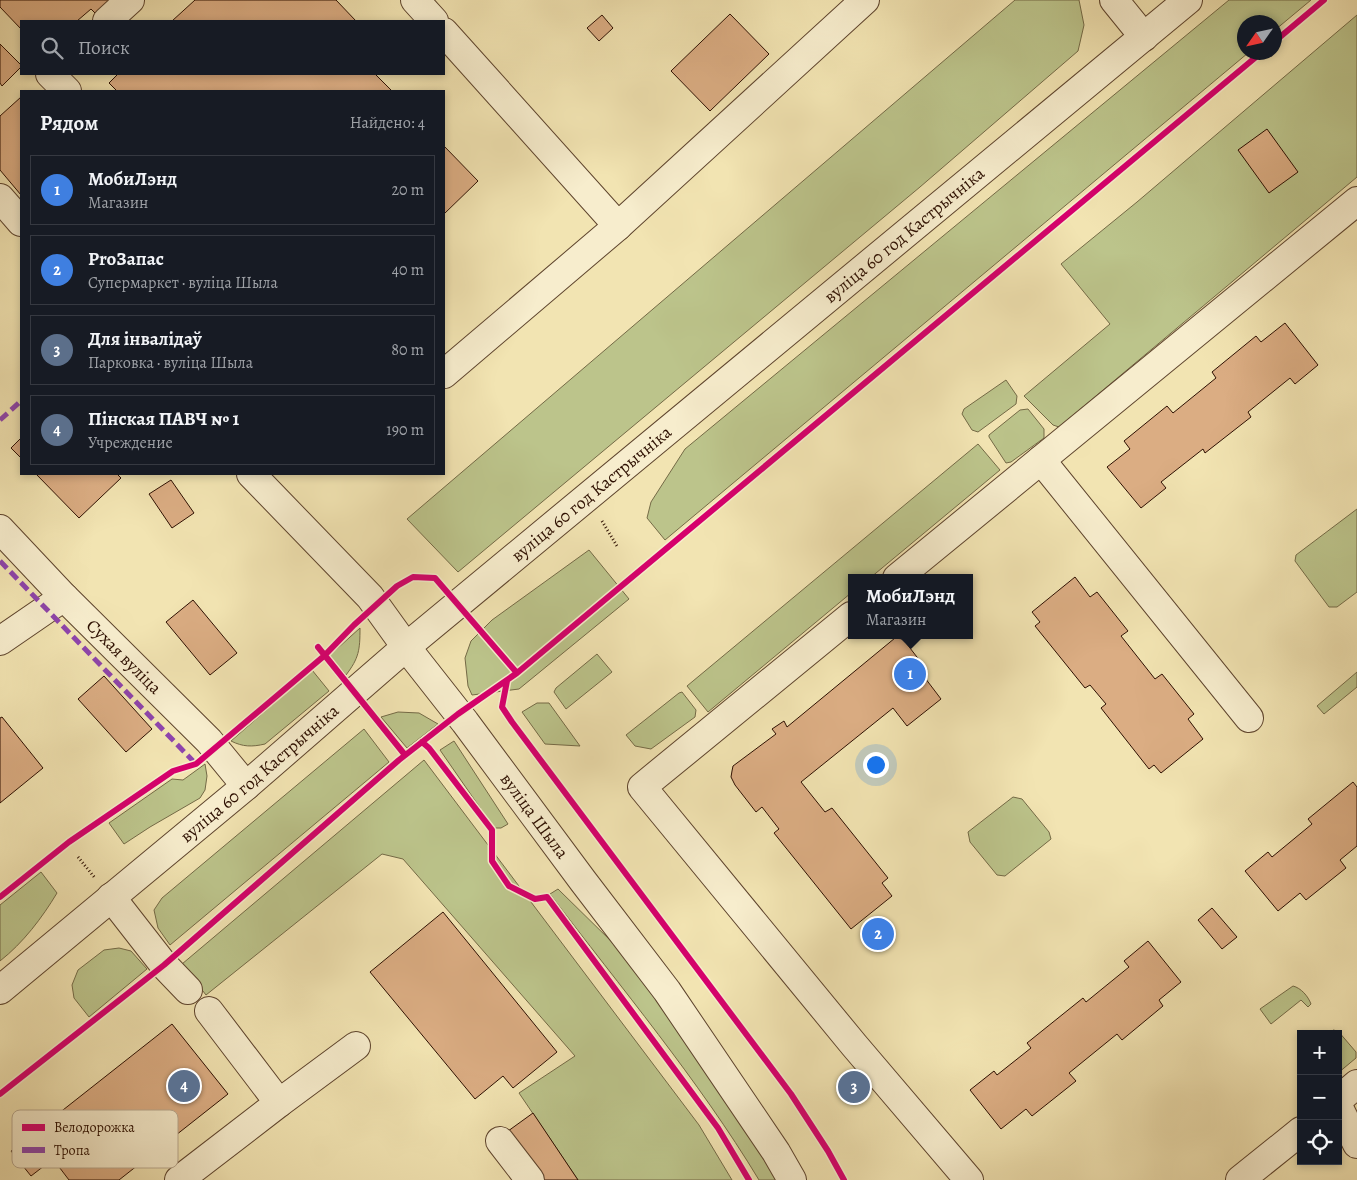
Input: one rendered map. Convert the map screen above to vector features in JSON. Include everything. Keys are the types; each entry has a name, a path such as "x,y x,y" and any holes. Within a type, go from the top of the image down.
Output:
{"street":[{"path":"108,20 130,0"},
{"path":"415,0 433,20"},
{"path":"1114,0 1144,38"},
{"name":"вуліца 60 год Кастрычніка","path":"0,990 246,786 406,647 1188,0"},
{"path":"445,373 618,226 857,3"},
{"path":"445,33 618,226"},
{"path":"51,75 66,90"},
{"path":"0,198 20,221"},
{"path":"903,574 1357,201"},
{"path":"1041,460 1249,718"},
{"name":"вуліца Шыла","path":"252,475 370,598 406,647 466,722 582,880 667,991 776,1152 792,1180"},
{"name":"Сухая вуліца","path":"0,529 64,597 209,741 246,786"},
{"path":"0,641 64,597"},
{"path":"848,618 642,787 848,1038 969,1180"},
{"path":"111,897 164,965 188,990"},
{"path":"209,1011 279,1103"},
{"path":"179,1180 356,1046"},
{"path":"1342,1097 1357,1084"},
{"path":"1342,1114 1357,1144"},
{"path":"1240,1180 1297,1134"},
{"path":"500,1141 530,1180"}],"green space":[{"path":"1015,0 1079,0 1084,25 1078,51 920,187 458,572 407,519"},
{"path":"1229,0 1311,0 1282,24 1282,15 1237,15 1237,60 1240,60 665,540 647,518 651,502 685,449"},
{"path":"1357,15 1357,177 1059,427 1053,425 1024,396 1110,324 1061,264"},
{"path":"1006,380 1017,396 1016,404 978,432 972,430 962,414 964,409"},
{"path":"1028,409 1044,429 1044,438 1011,462 1006,463 989,435 1020,410"},
{"path":"978,444 1000,470 875,574 848,574 848,595 708,712 687,686"},
{"path":"1357,509 1357,592 1337,607 1329,607 1295,561 1296,555"},
{"path":"589,550 629,599 519,689 472,695 468,686 465,658 471,641 492,620"},
{"path":"360,628 358,653 354,664 346,675 329,656"},
{"path":"597,654 612,672 566,709 554,692 556,688"},
{"path":"312,670 329,691 265,744 248,746 231,741"},
{"path":"1357,672 1357,687 1324,714 1317,706"},
{"path":"682,692 696,710 695,717 651,749 635,746 626,735"},
{"path":"537,703 549,703 580,746 545,744 522,712"},
{"path":"398,712 419,713 438,724 407,748 381,717"},
{"path":"364,729 389,762 170,945 158,928 154,910 162,898"},
{"path":"454,741 508,824 501,828 494,828 440,750"},
{"path":"424,760 699,1125 732,1180 578,1180 519,1093 575,1056 403,859 382,854 206,995 182,964"},
{"path":"205,764 207,776 205,790 200,798 124,844 109,823 172,779 183,780"},
{"path":"1013,797 1022,799 1049,832 1051,839 1005,876 997,875 970,842 968,832"},
{"path":"41,872 57,893 32,930 0,961 0,905"},
{"path":"558,889 614,944 640,977 726,1098 778,1180 759,1180 685,1070 550,894"},
{"path":"119,948 131,951 147,969 89,1017 74,998 72,985 78,970 104,950"},
{"path":"1293,986 1304,993 1311,1004 1308,1007 1301,1000 1271,1024 1260,1009"},
{"path":"1342,1036 1356,1052 1356,1058 1342,1070"}],"building":[{"path":"0,0 109,0 129,20 102,20 91,9 78,20 20,20 20,28 0,7"},
{"path":"195,0 336,0 355,20 173,20"},
{"path":"730,14 769,54 710,111 671,71"},
{"path":"602,15 613,28 599,41 587,28"},
{"path":"0,44 20,64 20,68 2,86 0,83"},
{"path":"117,75 376,75 391,90 116,90 109,83"},
{"path":"20,98 20,194 0,170 0,116"},
{"path":"1267,129 1298,172 1269,193 1238,150"},
{"path":"445,147 478,181 445,213"},
{"path":"1285,323 1318,365 1295,384 1290,378 1248,412 1251,417 1205,453 1203,449 1161,482 1166,488 1141,508 1107,467 1130,449 1124,441 1167,406 1173,413 1216,378 1212,372 1256,336 1261,342"},
{"path":"20,439 20,457 11,448"},
{"path":"37,475 118,475 121,478 79,518"},
{"path":"171,480 194,513 172,528 149,494"},
{"path":"1075,577 1090,597 1097,592 1128,631 1121,636 1155,679 1162,674 1194,714 1188,719 1203,739 1161,773 1154,765 1149,769 1101,708 1106,704 1090,685 1085,688 1035,626 1040,622 1032,612"},
{"path":"193,600 237,653 210,675 166,622"},
{"path":"894,639 903,639 927,670 922,674 941,699 907,726 893,708 801,782 825,812 832,808 888,878 882,883 892,896 851,929 774,833 779,829 762,807 756,812 731,777 733,766 776,734 772,729 784,721 787,727"},
{"path":"104,676 152,729 126,752 78,699"},
{"path":"2,717 43,768 0,803 0,718"},
{"path":"1353,782 1357,787 1357,846 1340,860 1346,868 1306,900 1300,893 1278,911 1245,871 1268,852 1272,857 1312,824 1308,819"},
{"path":"1212,908 1237,937 1222,949 1198,920"},
{"path":"443,912 557,1052 513,1088 503,1076 475,1099 370,972"},
{"path":"1148,941 1181,982 1159,1000 1163,1006 1122,1040 1117,1034 1069,1073 1076,1081 1032,1116 1026,1109 1001,1129 970,1090 994,1071 997,1075 1031,1048 1027,1043 1083,998 1086,1002 1129,967 1124,961"},
{"path":"172,1024 228,1094 178,1133 178,1110 63,1110"},
{"path":"533,1113 578,1180 536,1180 504,1134"},
{"path":"25,1168 41,1168 31,1176"},
{"path":"60,1168 134,1168 119,1180 69,1180"}],"marked path":[{"path":"0,420 20,402"},
{"path":"0,561 196,764"}],"cycle path":[{"path":"1282,35 1324,0"},
{"path":"0,1094 164,965 399,760 458,714 517,673 1252,60"},
{"path":"0,897 69,842 173,771 196,764 324,656 354,625 397,586 413,577 435,578 517,673"},
{"path":"318,647 405,755"},
{"path":"507,681 502,707 512,722 791,1094 828,1151 844,1180"},
{"path":"422,742 429,748 492,830 492,861 509,886 535,899 547,897 718,1128 749,1180"}],"place":[{"name":"МобиЛэнд","path":"910,674"},
{"name":"ProЗапас","path":"878,934"},
{"name":"Пінская ПАВЧ № 1","path":"184,1086"},
{"name":"Для інвалідаў","path":"854,1087"}]}
